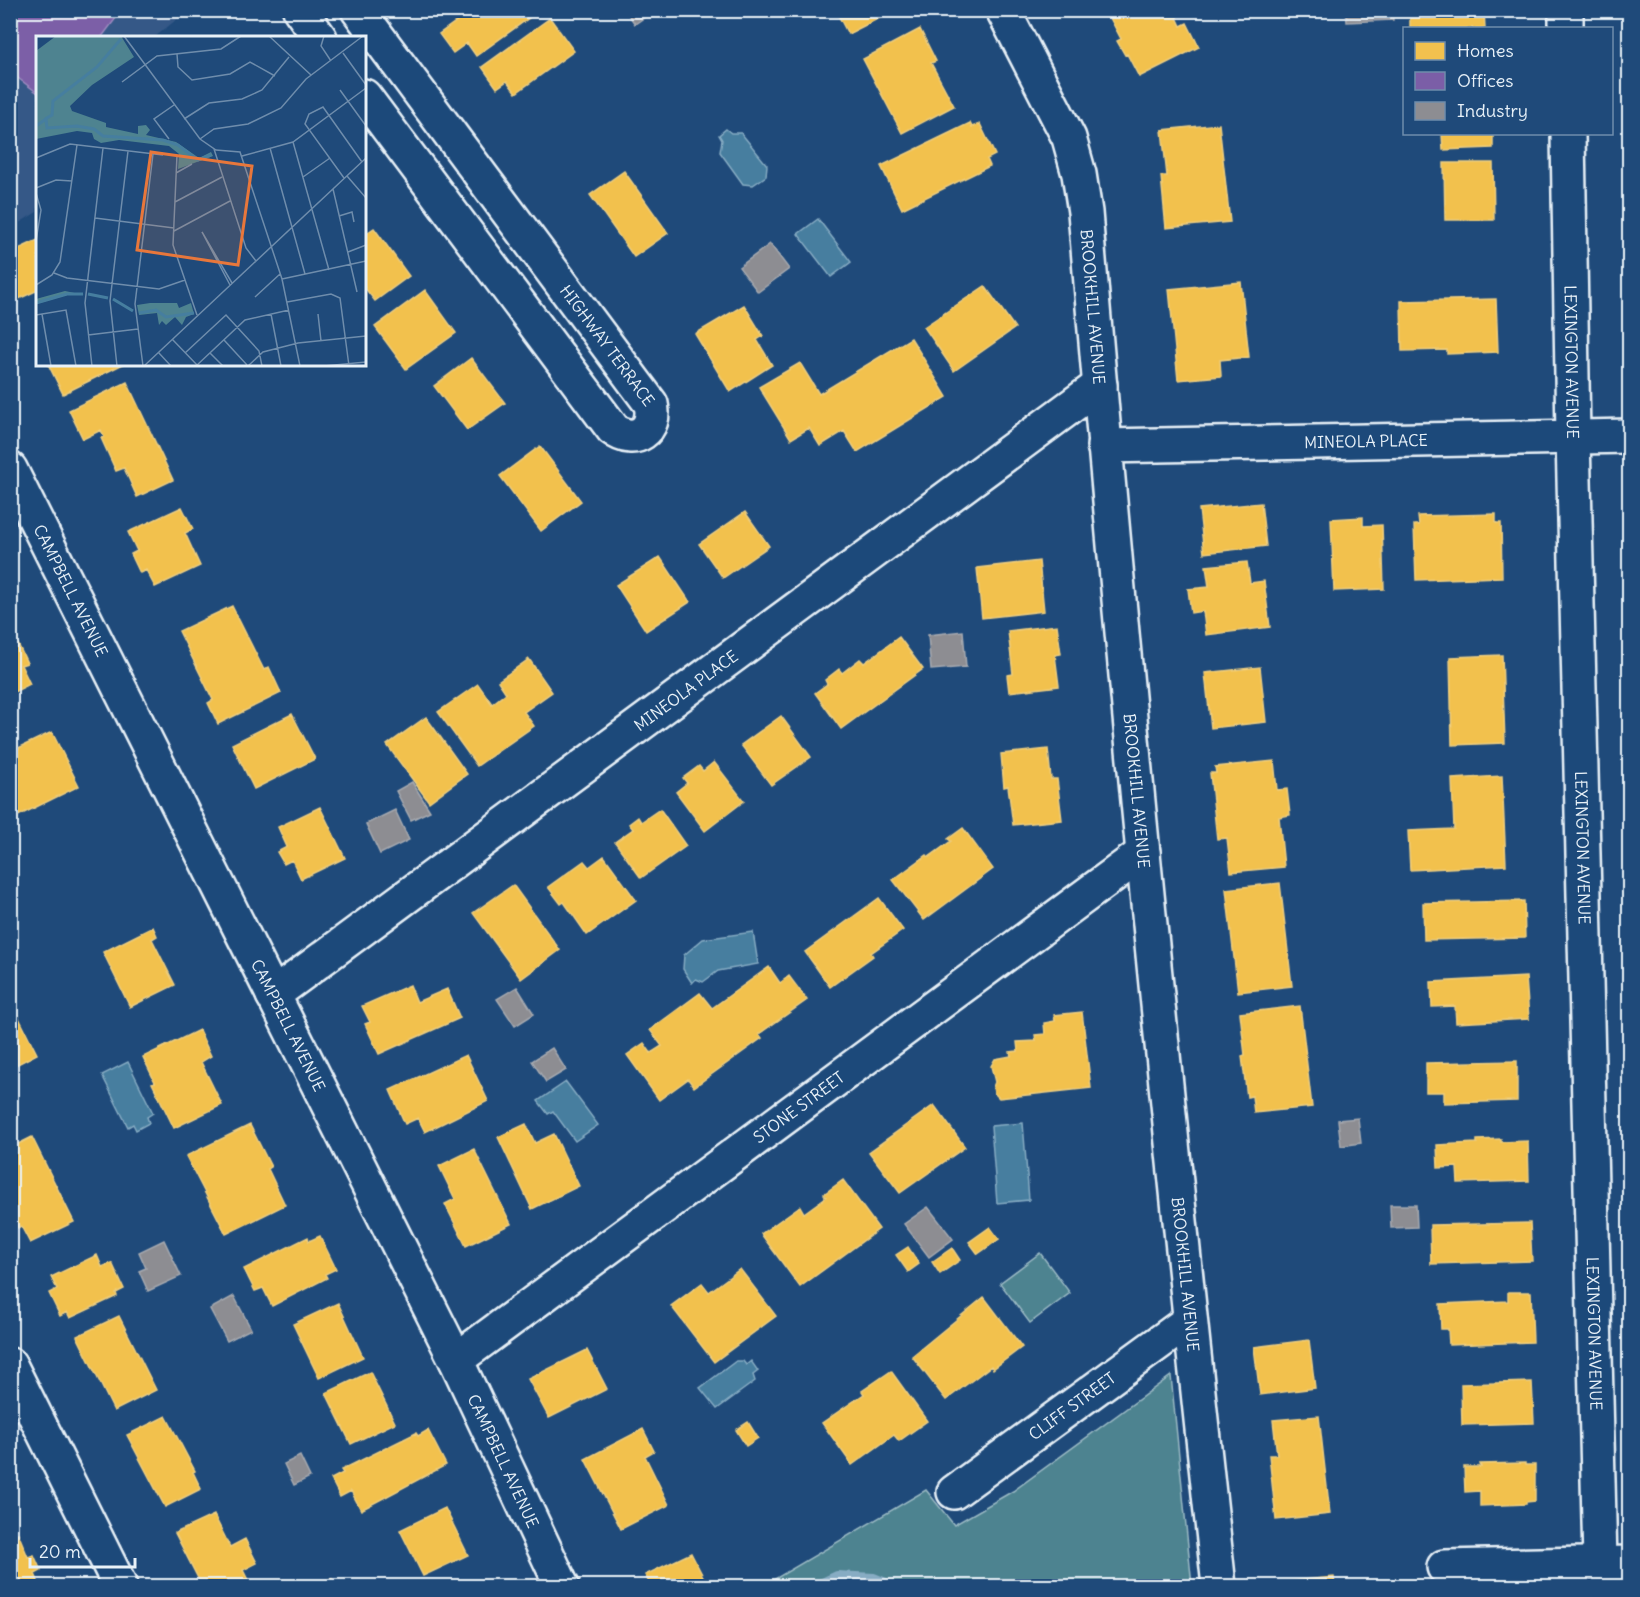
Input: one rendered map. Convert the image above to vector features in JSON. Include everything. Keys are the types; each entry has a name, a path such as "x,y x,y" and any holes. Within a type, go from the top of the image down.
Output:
{"street":[{"path":"300,10 320,36"},
{"name":"HIGHWAY TERRACE","path":"358,10 375,54 651,404 653,413 647,430 639,435 628,436 619,434 613,429 366,99"},
{"name":"BROOKHILL AVENUE","path":"1003,10 1069,138 1079,174 1085,212 1104,446 1143,853 1219,1587"},
{"path":"1566,10 1566,27"},
{"name":"LEXINGTON AVENUE","path":"1568,135 1573,437 1615,1563"},
{"name":"MINEOLA PLACE","path":"273,995 1100,385"},
{"name":"MINEOLA PLACE","path":"1104,446 1629,436"},
{"name":"CAMPBELL AVENUE","path":"10,468 456,1360 562,1587"},
{"name":"STONE STREET","path":"456,1360 1143,853"},
{"name":"CLIFF STREET","path":"954,1492 1190,1320"},
{"path":"10,1365 120,1587"},
{"path":"1444,1567 1615,1563"}],"shaded area":[{"path":"11,11 187,11 156,36 36,36 36,213 11,228"},
{"path":"726,129 731,133 741,133 767,165 766,176 753,185 743,184 720,152 722,140 719,135"},
{"path":"818,219 851,262 831,277 798,234"},
{"path":"753,932 758,964 718,971 703,982 696,979 692,983 683,969 684,955 703,939"},
{"path":"128,1062 153,1113 147,1117 149,1123 136,1130 133,1124 128,1127 102,1075"},
{"path":"566,1082 598,1125 575,1141 553,1111 548,1114 538,1101"},
{"path":"1023,1123 1029,1200 997,1203 991,1126"},
{"path":"736,1361 743,1361 746,1365 751,1361 758,1371 753,1375 755,1381 717,1409 700,1388"}],"green space":[{"path":"1040,1253 1070,1293 1030,1323 1000,1283"},
{"path":"1171,1376 1192,1586 763,1586 926,1490 954,1525 1013,1491"}],"building: Homes":[{"path":"472,10 540,10 476,56 467,43 453,53 439,34"},
{"path":"895,10 848,34 836,11"},
{"path":"1114,10 1180,10 1175,13 1181,26 1187,23 1199,47 1139,77 1117,41 1121,39 1109,16 1115,14"},
{"path":"1484,10 1485,27 1410,27 1410,12"},
{"path":"550,18 574,51 516,93 507,81 497,88 482,67"},
{"path":"920,29 936,61 931,63 954,106 902,133 863,59"},
{"path":"970,123 972,127 980,124 995,155 987,159 990,166 902,209 881,166"},
{"path":"1219,124 1230,222 1166,228 1161,176 1167,176 1162,130"},
{"path":"1442,135 1493,135 1493,148 1443,150"},
{"path":"1444,163 1493,163 1494,220 1445,220"},
{"path":"624,171 668,233 634,257 590,195"},
{"path":"374,228 409,276 375,301 366,290 366,234"},
{"path":"36,241 36,291 10,303 10,253"},
{"path":"1241,282 1249,357 1220,360 1221,376 1178,380 1169,289"},
{"path":"985,286 1015,328 954,371 924,327"},
{"path":"425,290 456,333 406,369 375,327"},
{"path":"1496,299 1498,352 1447,354 1447,350 1402,351 1401,301"},
{"path":"744,305 763,336 757,340 772,365 730,392 695,334"},
{"path":"911,338 947,397 857,452 844,431 820,446 809,428 791,439 759,387 800,363 819,394"},
{"path":"471,358 505,403 467,430 434,386"},
{"path":"49,366 119,366 63,394"},
{"path":"127,382 173,480 137,497 124,468 116,471 101,438 104,437 101,430 83,439 69,410"},
{"path":"540,446 581,501 541,531 500,476"},
{"path":"1261,503 1266,546 1204,553 1199,509"},
{"path":"182,507 193,529 185,533 200,566 155,587 146,570 140,573 131,554 137,551 128,532"},
{"path":"745,512 769,546 723,578 699,544"},
{"path":"1496,514 1496,523 1501,523 1502,577 1416,580 1414,525 1419,525 1418,516"},
{"path":"1363,517 1363,526 1382,525 1384,589 1334,591 1331,519"},
{"path":"660,557 690,602 646,631 616,585"},
{"path":"1039,561 1044,611 982,618 977,568"},
{"path":"1247,562 1250,583 1264,581 1270,627 1206,635 1203,611 1191,613 1188,589 1209,587 1206,566"},
{"path":"232,606 264,670 269,667 281,693 218,724 208,703 213,700 179,631"},
{"path":"1057,625 1061,654 1055,655 1059,686 1009,692 1007,675 1013,674 1008,631"},
{"path":"899,637 923,669 841,729 815,693 827,684 825,680 839,669 842,673 860,659 864,663"},
{"path":"10,644 12,648 18,644 27,663 21,665 30,684 10,694"},
{"path":"1502,655 1505,743 1452,745 1450,657"},
{"path":"529,659 552,692 524,712 534,726 477,766 438,712 478,684 492,704 506,693 498,681"},
{"path":"1260,667 1266,722 1211,728 1205,673"},
{"path":"292,714 315,759 254,789 232,744"},
{"path":"781,716 811,757 771,785 741,745"},
{"path":"426,717 467,774 429,802 387,745"},
{"path":"52,732 79,786 18,816 10,802 10,790 19,785 10,768 10,752"},
{"path":"1048,749 1051,779 1057,779 1062,820 1013,825 1008,786 1004,787 1001,754"},
{"path":"1274,761 1277,790 1287,789 1290,815 1279,817 1284,867 1231,872 1227,838 1217,839 1210,773 1216,773 1215,767"},
{"path":"714,762 744,801 705,831 676,792 687,783 683,778 699,766 703,771"},
{"path":"1502,776 1506,865 1410,870 1408,831 1454,829 1452,779"},
{"path":"320,807 345,858 301,879 292,860 284,864 277,852 287,847 278,827"},
{"path":"660,809 686,846 641,878 615,842 633,829 629,824 638,817 641,822"},
{"path":"963,828 993,869 924,920 893,880 951,841 948,839"},
{"path":"604,856 636,900 587,935 564,902 561,904 548,887 584,861 589,867"},
{"path":"1280,883 1292,986 1238,992 1226,889"},
{"path":"513,885 560,950 521,979 473,913"},
{"path":"879,898 903,930 871,953 873,956 830,987 805,952"},
{"path":"1524,901 1525,938 1424,940 1423,903"},
{"path":"153,927 157,936 152,939 175,985 130,1007 103,952"},
{"path":"769,967 780,983 789,976 807,1000 759,1034 762,1038 694,1087 688,1079 659,1100 627,1055 644,1043 651,1053 662,1046 650,1030 700,993 712,1008"},
{"path":"1526,977 1529,1019 1456,1023 1455,1006 1432,1007 1431,982"},
{"path":"410,985 417,1002 447,989 460,1018 379,1054 365,1024 370,1022 362,1006"},
{"path":"12,1004 37,1054 10,1068 10,1005"},
{"path":"1300,1006 1312,1107 1254,1113 1252,1096 1247,1097 1240,1013"},
{"path":"1082,1012 1091,1088 999,1098 994,1093 995,1082 991,1066 995,1059 1011,1056 1010,1052 1018,1051 1017,1042 1036,1041 1035,1035 1045,1034 1044,1023 1055,1021 1054,1015"},
{"path":"199,1030 211,1056 201,1062 222,1105 174,1128 152,1083 155,1082 143,1057"},
{"path":"466,1055 488,1101 425,1132 418,1118 405,1124 390,1090"},
{"path":"1517,1061 1517,1101 1444,1103 1444,1092 1426,1092 1426,1063"},
{"path":"934,1105 965,1147 900,1193 869,1152"},
{"path":"526,1124 535,1143 554,1134 579,1186 532,1209 498,1137"},
{"path":"250,1125 271,1167 268,1169 285,1205 226,1234 186,1156"},
{"path":"32,1137 74,1222 30,1243 21,1226 18,1228 10,1214 10,1148"},
{"path":"1501,1139 1501,1142 1528,1141 1529,1181 1458,1183 1457,1167 1438,1168 1437,1145"},
{"path":"474,1149 511,1224 466,1246 445,1204 455,1199 439,1166"},
{"path":"843,1180 879,1229 800,1287 761,1234 800,1206 804,1213 826,1197 824,1194"},
{"path":"1530,1223 1532,1261 1431,1264 1430,1225"},
{"path":"990,1227 999,1239 978,1254 969,1242"},
{"path":"320,1236 336,1269 325,1274 327,1278 272,1306 263,1288 255,1291 244,1269 308,1237 309,1241"},
{"path":"908,1247 919,1264 908,1272 896,1255"},
{"path":"952,1248 960,1260 940,1274 932,1262"},
{"path":"97,1255 102,1267 112,1263 124,1289 116,1293 117,1296 70,1318 67,1312 60,1316 49,1293 57,1289 51,1277"},
{"path":"740,1269 776,1316 714,1362 671,1306 702,1283 709,1292"},
{"path":"1508,1292 1531,1292 1533,1342 1449,1345 1448,1329 1441,1329 1440,1304 1508,1301"},
{"path":"984,1297 1022,1347 993,1369 991,1366 946,1400 912,1356"},
{"path":"338,1303 363,1357 319,1378 293,1324"},
{"path":"119,1316 156,1390 114,1411 77,1336"},
{"path":"1309,1340 1315,1388 1260,1395 1254,1347"},
{"path":"587,1350 607,1389 549,1418 528,1379"},
{"path":"891,1371 927,1421 899,1441 894,1435 852,1465 822,1423 864,1394 862,1391"},
{"path":"370,1372 395,1423 351,1444 326,1393"},
{"path":"1532,1382 1534,1423 1462,1425 1461,1384"},
{"path":"166,1416 195,1471 193,1472 201,1489 165,1507 127,1435"},
{"path":"1319,1416 1330,1514 1276,1520 1269,1455 1277,1455 1273,1420"},
{"path":"748,1422 758,1438 746,1446 736,1430"},
{"path":"643,1429 654,1451 645,1456 669,1505 621,1529 585,1459"},
{"path":"428,1430 446,1465 361,1510 351,1491 340,1497 331,1479 343,1473 341,1470 416,1433 418,1436"},
{"path":"1525,1463 1525,1465 1535,1465 1535,1501 1526,1502 1526,1504 1480,1506 1480,1491 1465,1492 1464,1467 1481,1467 1480,1464"},
{"path":"445,1508 468,1555 423,1576 400,1530"},
{"path":"214,1515 230,1547 245,1539 257,1563 243,1570 251,1586 202,1586 175,1533"},
{"path":"18,1533 28,1557 34,1555 41,1571 35,1574 40,1586 10,1586 10,1536"},
{"path":"691,1553 708,1586 651,1586 645,1575"},
{"path":"1334,1577 1335,1586 1284,1586 1283,1582"},
{"path":"332,1579 336,1586 317,1586"}],"building: Offices":[{"path":"20,10 122,10 102,36 36,36 36,92 10,72 10,23"}],"building: Industry":[{"path":"625,10 655,10 635,24"},
{"path":"1346,10 1392,10 1393,20 1347,22"},
{"path":"770,244 789,269 758,292 739,267"},
{"path":"963,631 966,667 931,670 928,635"},
{"path":"412,782 430,811 411,820 396,791"},
{"path":"395,810 409,840 380,854 366,824"},
{"path":"517,987 534,1014 515,1026 497,999"},
{"path":"552,1048 566,1070 546,1082 532,1061"},
{"path":"1358,1118 1361,1143 1341,1146 1338,1120"},
{"path":"1390,1205 1416,1205 1417,1227 1391,1228"},
{"path":"928,1207 953,1239 929,1257 904,1224"},
{"path":"164,1240 181,1276 148,1291 139,1271 146,1268 139,1252"},
{"path":"234,1296 251,1329 227,1341 210,1309"},
{"path":"300,1456 310,1477 294,1485 284,1464"}],"waterway":[{"path":"816,1586 837,1576 874,1578 893,1586"}]}
